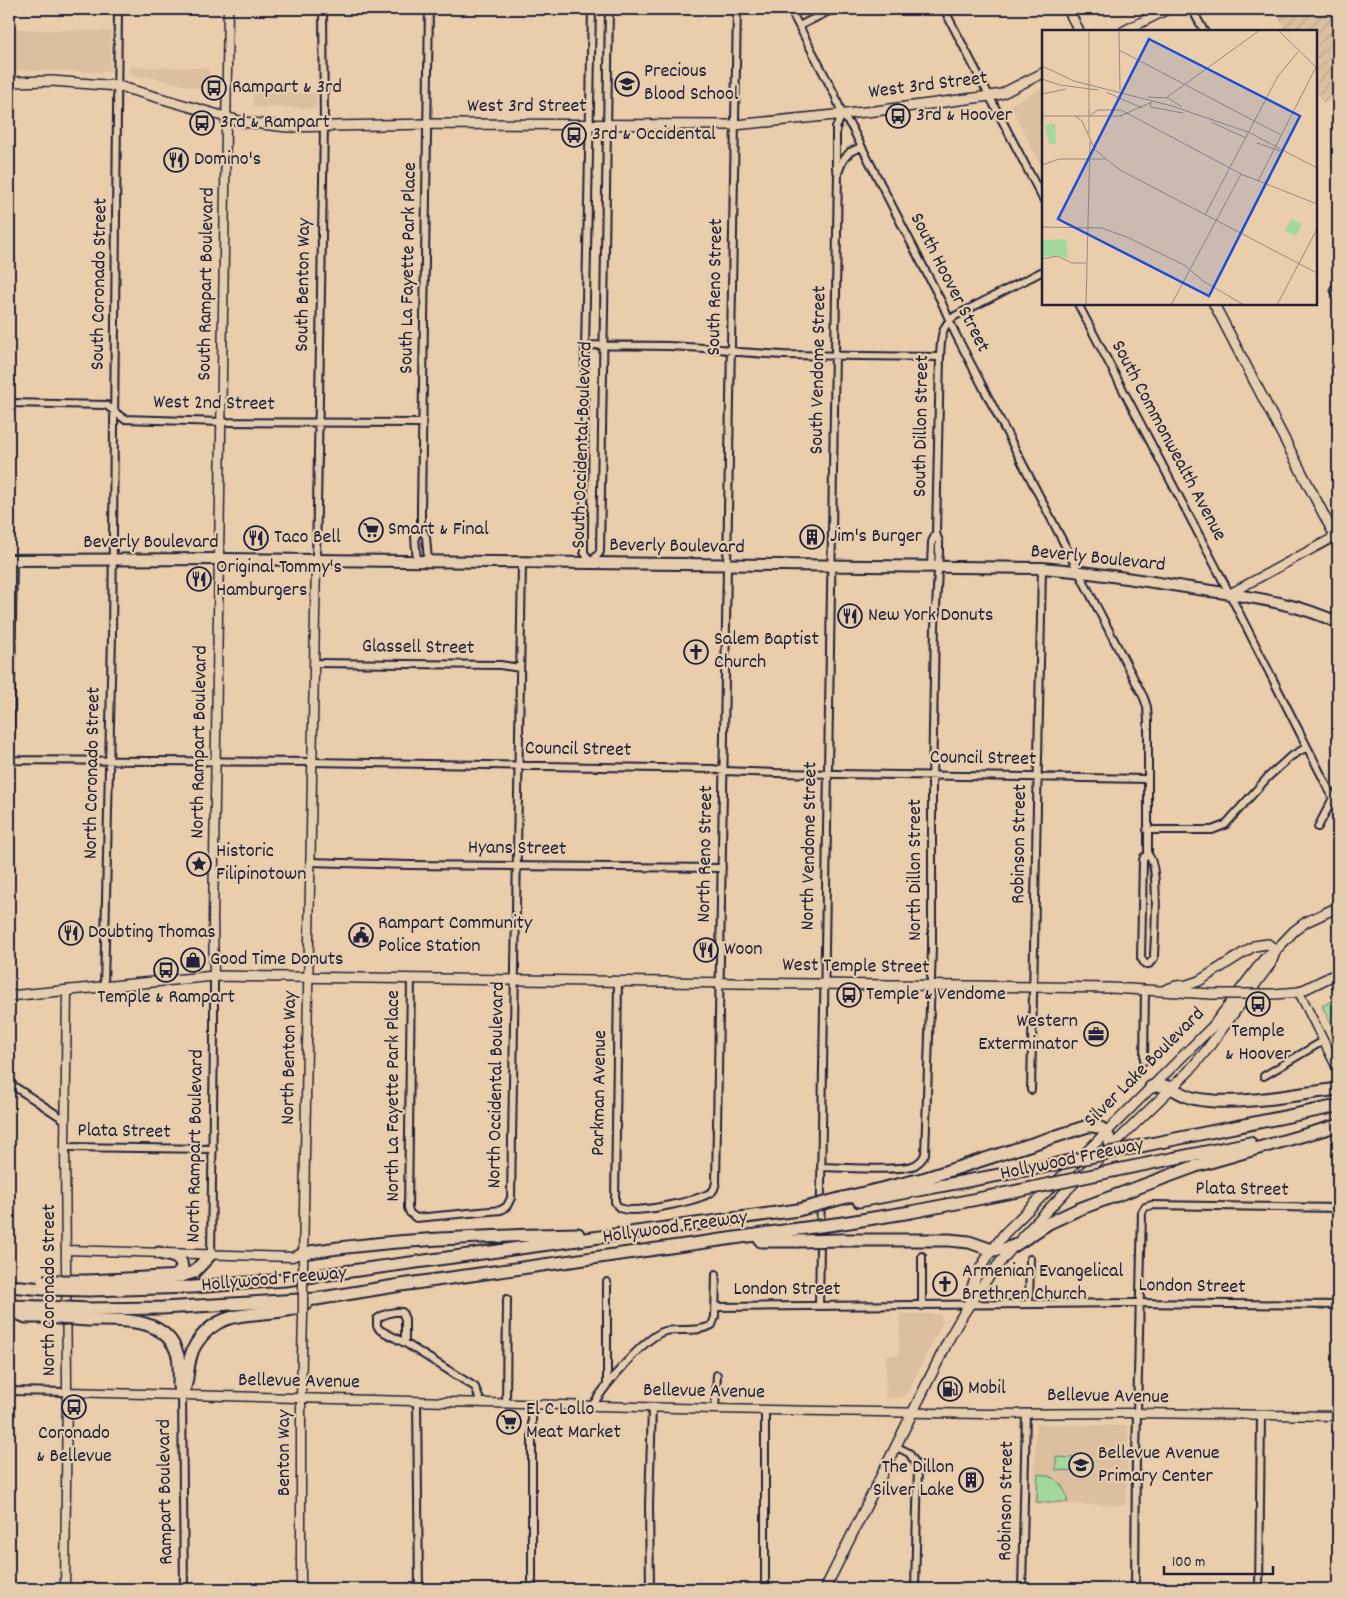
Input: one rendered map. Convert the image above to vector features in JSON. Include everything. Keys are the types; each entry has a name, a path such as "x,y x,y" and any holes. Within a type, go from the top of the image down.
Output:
{"highway":[{"path":"1151,1087 1166,1086 1188,1097 1216,1101 1253,1099 1338,1089"},
{"name":"Hollywood Freeway","path":"89,1285 193,1287 285,1280 798,1210 1042,1167 1332,1107"},
{"path":"798,1235 842,1240 949,1240 969,1242 992,1250 998,1250 1014,1246 1058,1218 1079,1209 1196,1166 1337,1125"},
{"name":"Hollywood Freeway","path":"9,1306 44,1312 89,1314 316,1299 401,1285 726,1240 798,1235 843,1223 1018,1191 1337,1125"},
{"path":"843,1201 926,1178 1080,1128 1101,1127 1110,1140 1111,1149"},
{"path":"303,1258 360,1244 394,1241 630,1233"},
{"path":"160,1253 175,1256 181,1262 182,1269 173,1277"},
{"path":"9,1286 89,1285 188,1275 194,1272 211,1254"},
{"path":"9,1282 44,1285"},
{"path":"182,1394 185,1389 191,1353 201,1337 215,1324 235,1316 293,1309 316,1299"},
{"path":"9,1310 26,1317 44,1312"},
{"path":"89,1314 142,1323 159,1329 169,1339 178,1355 179,1388 182,1394"}],"main road":[{"path":"1068,9 1078,30"},
{"path":"1126,30 1168,9"},
{"name":"West 3rd Street","path":"9,82 52,81 118,86 251,124 324,127 428,124 735,125 990,96 1001,94 1042,74"},
{"path":"1215,305 1337,538"},
{"name":"Beverly Boulevard","path":"11,560 220,559 1042,568 1080,571 1229,594 1297,608 1338,623"},
{"name":"Silver Lake Boulevard","path":"968,1304 970,1290 983,1264 1005,1233 1213,1026 1264,959 1276,950 1290,934 1306,922 1338,907"},
{"path":"1162,991 1199,981 1254,946 1268,944 1276,950"},
{"name":"Silver Lake Boulevard","path":"824,1589 950,1336 968,1304 996,1266 1014,1246 1067,1190 1173,1088 1205,1052 1271,963 1276,950"},
{"name":"West Temple Street","path":"9,996 214,976 1034,986 1212,994 1274,994 1299,992 1338,973"}],"street":[{"name":"South Coronado Street","path":"112,560 118,9"},
{"name":"South Rampart Boulevard","path":"220,559 228,9"},
{"name":"South Benton Way","path":"316,561 324,127 323,9"},
{"name":"South La Fayette Park Place","path":"428,561 426,537 421,528 429,9"},
{"name":"South Occidental Boulevard","path":"592,9 585,345 584,552 591,564 600,552 609,9"},
{"name":"South Reno Street","path":"727,566 737,9"},
{"name":"South Hoover Street","path":"790,9 837,100 842,114 941,301 948,320 1080,571 1147,707 1148,855"},
{"path":"799,26 833,9"},
{"path":"944,9 1042,197"},
{"path":"1192,9 1203,30"},
{"name":"South Vendome Street","path":"832,566 838,174 836,169 836,128 842,114"},
{"path":"838,174 843,160 850,152 861,147"},
{"path":"948,320 1042,272"},
{"path":"1334,289 1338,296"},
{"name":"South Commonwealth Avenue","path":"1079,305 1333,798 1318,827"},
{"name":"South Dillon Street","path":"934,567 939,542 936,533 940,357 942,332 948,320"},
{"path":"585,345 669,346 783,355 940,357"},
{"name":"West 2nd Street","path":"9,403 106,405 124,419 222,422 422,423"},
{"name":"South La Fayette Park Place","path":"417,562 415,537 421,528"},
{"path":"1229,594 1337,538"},
{"name":"North Rampart Boulevard","path":"211,1254 213,919 220,559"},
{"path":"9,799 11,560"},
{"name":"North Coronado Street","path":"104,986 112,560"},
{"name":"North Benton Way","path":"303,1316 305,1112 316,561"},
{"name":"North Occidental Boulevard","path":"410,1213 416,1218 498,1210 509,1204 511,1198 522,563"},
{"name":"North Reno Street","path":"617,1206 624,1209 652,1209 708,1194 715,1187 727,566"},
{"name":"North Vendome Street","path":"819,1306 832,566"},
{"name":"North Dillon Street","path":"821,1167 901,1168 916,1164 923,1158 926,1148 933,774 934,567"},
{"name":"Robinson Street","path":"1031,1090 1042,568"},
{"name":"Glassell Street","path":"314,663 500,665 520,668"},
{"path":"1147,830 1212,830 1225,826 1268,777 1290,757 1307,747"},
{"name":"Council Street","path":"9,760 216,763 312,762 1147,779"},
{"path":"1148,855 1151,856 1155,874 1155,945 1154,958 1150,964 1145,964 1141,958 1141,925 1143,860 1144,856 1148,855"},
{"name":"Hyans Street","path":"311,862 722,868"},
{"name":"North La Fayette Park Place","path":"410,1213 408,1208 411,978"},
{"name":"Parkman Avenue","path":"617,1206 614,1199 618,981"},
{"name":"North Coronado Street","path":"65,1589 67,1250 65,1120 67,990"},
{"path":"1144,1061 1145,990"},
{"path":"1299,992 1338,1070"},
{"path":"1264,1076 1323,1041"},
{"path":"9,1083 65,1120"},
{"name":"Plata Street","path":"65,1147 213,1149"},
{"name":"Plata Street","path":"1140,1303 1142,1212 1145,1207 1338,1208"},
{"path":"67,1250 303,1258"},
{"path":"922,1256 922,1306"},
{"path":"1029,1304 1030,1259"},
{"path":"592,1406 607,1384 655,1336 668,1330 699,1329 712,1325 715,1320 716,1274"},
{"path":"607,1282 607,1384"},
{"path":"506,1404 507,1299"},
{"path":"1135,1589 1140,1303"},
{"name":"London Street","path":"716,1306 1140,1303 1338,1305"},
{"path":"404,1343 405,1319 402,1312 380,1316 377,1319 377,1326 380,1330 475,1387 481,1403"},
{"name":"Benton Way","path":"301,1589 303,1316"},
{"path":"715,1409 717,1375"},
{"name":"Bellevue Avenue","path":"9,1391 301,1397 652,1408 984,1414 1137,1413 1338,1416"},
{"name":"Rampart Boulevard","path":"182,1394 184,1589"},
{"path":"416,1402 419,1589"},
{"path":"532,1404 532,1589"},
{"path":"650,1589 649,1504 652,1408"},
{"path":"764,1589 765,1410"},
{"name":"Robinson Street","path":"1022,1589 1026,1413"},
{"path":"1259,1589 1261,1415"},
{"path":"895,1446 909,1453 918,1467 915,1589"}],"shaded area":[{"path":"1274,9 1338,9 1338,97 1323,103 1317,91 1317,30 1285,30"},
{"path":"9,29 111,31 110,72 9,70"},
{"path":"130,67 209,68 208,91 129,74"},
{"path":"1042,89 1042,168 1010,105"},
{"path":"316,92 316,108 253,107 253,93"},
{"path":"900,1314 939,1314 943,1321 907,1394 903,1397 886,1399 886,1355 899,1355"},
{"name":"Bellevue Avenue Primary Center","path":"1036,1424 1128,1426 1126,1505 1034,1504"}],"green space":[{"path":"1338,998 1338,1038 1322,1006"},
{"path":"1056,1457 1076,1458 1076,1471 1056,1470"},
{"path":"1038,1474 1050,1477 1058,1482 1064,1490 1068,1502 1037,1502"}],"place":[{"name":"Precious Blood School","path":"627,84"},
{"name":"Rampart & 3rd","path":"214,88"},
{"name":"3rd & Hoover","path":"898,116"},
{"name":"3rd & Rampart","path":"202,123"},
{"name":"3rd & Occidental","path":"574,135"},
{"name":"Domino's","path":"176,160"},
{"name":"Smart & Final","path":"371,530"},
{"name":"Jim's Burger","path":"812,537"},
{"name":"Taco Bell","path":"256,538"},
{"name":"Original Tommy's Hamburgers","path":"199,579"},
{"name":"New York Donuts","path":"850,616"},
{"name":"Salem Baptist Church","path":"696,652"},
{"name":"Historic Filipinotown","path":"199,864"},
{"name":"Doubting Thomas","path":"71,933"},
{"name":"Rampart Community Police Station","path":"361,935"},
{"name":"Woon","path":"706,950"},
{"name":"Good Time Donuts","path":"193,960"},
{"name":"Temple & Rampart","path":"166,970"},
{"name":"Temple & Vendome","path":"849,995"},
{"name":"Temple & Hoover","path":"1258,1004"},
{"name":"Western Exterminator","path":"1096,1034"},
{"name":"Armenian Evangelical Brethren Church","path":"945,1284"},
{"name":"Mobil","path":"950,1389"},
{"name":"Coronado & Bellevue","path":"74,1407"},
{"name":"El C Lollo Meat Market","path":"509,1422"},
{"name":"Bellevue Avenue Primary Center","path":"1081,1465"},
{"name":"The Dillon Silver Lake","path":"971,1480"}]}
